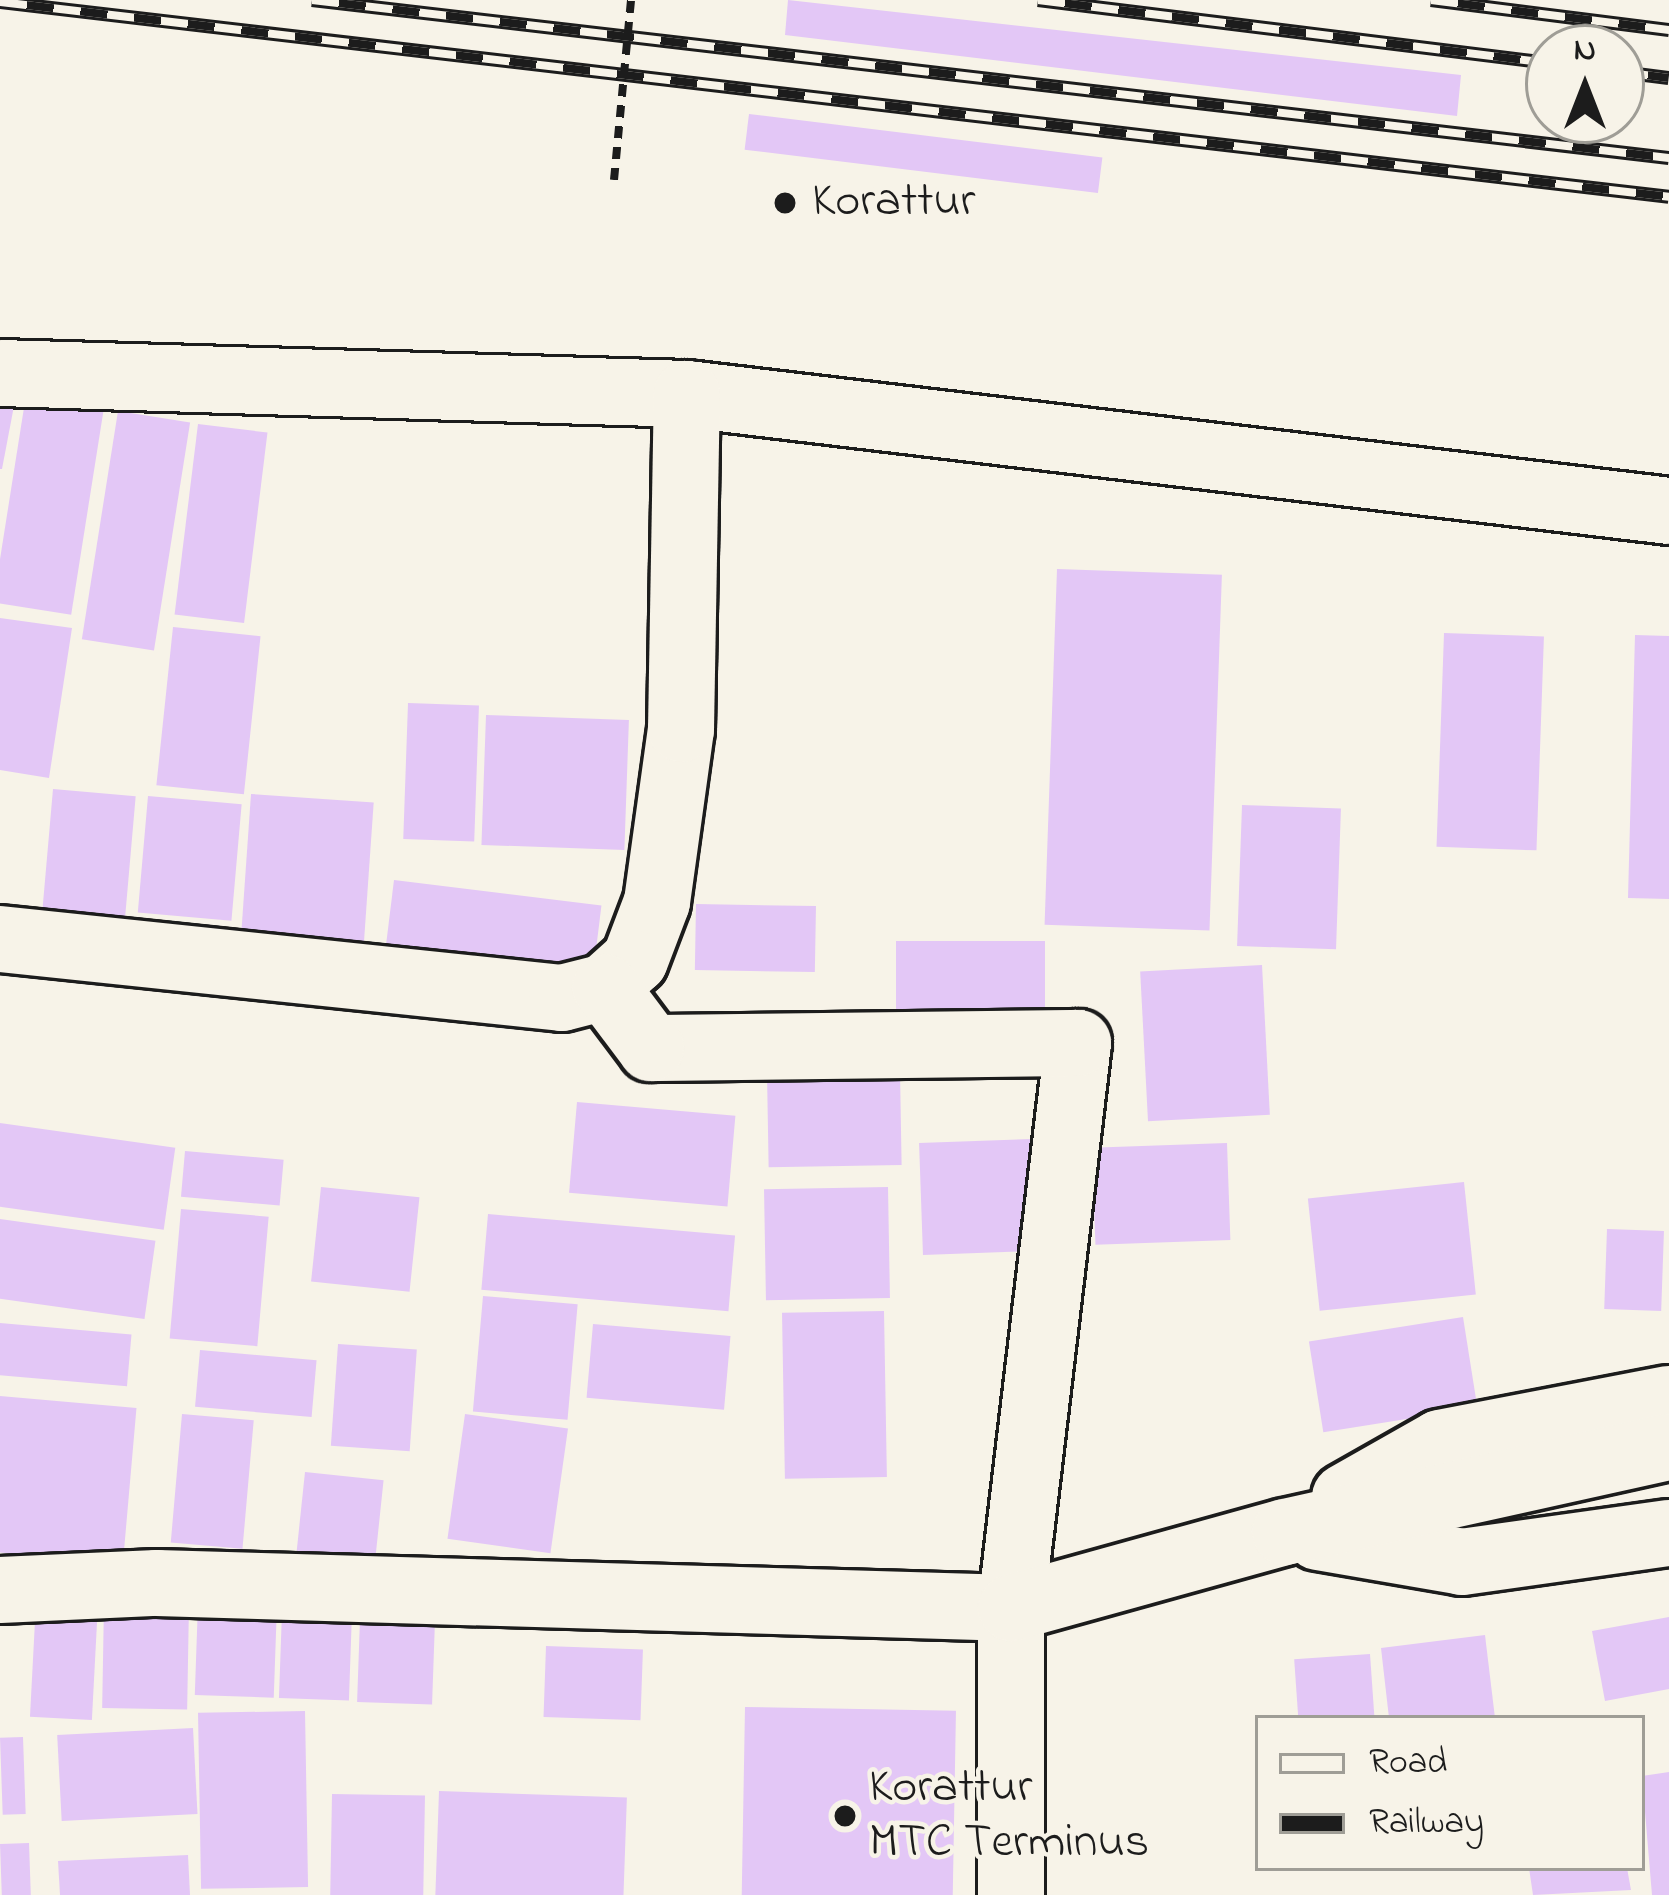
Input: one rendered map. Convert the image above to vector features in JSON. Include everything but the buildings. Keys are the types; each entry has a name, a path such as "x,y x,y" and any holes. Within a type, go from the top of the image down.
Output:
{"street":[{"path":"0,373 687,394 1669,511"},
{"path":"0,939 562,998 605,987 634,960 657,902 672,794 687,394"},
{"path":"605,987 651,1048 1078,1043 1011,1608 1011,1895"},
{"path":"1285,1532 1439,1444 1669,1399"},
{"path":"0,1590 157,1583 1011,1608 1285,1532 1669,1447"},
{"path":"1285,1532 1462,1562 1669,1533"}],"path":[{"path":"614,181 631,0"}],"railway":[{"path":"312,0 1669,158"},
{"path":"1038,0 1525,60"},
{"path":"1431,0 1669,30"},
{"path":"0,2 1669,197"},
{"path":"1645,75 1669,78"}],"place":[{"name":"Korattur","path":"785,203"},
{"name":"Korattur MTC Terminus","path":"845,1816"}]}
